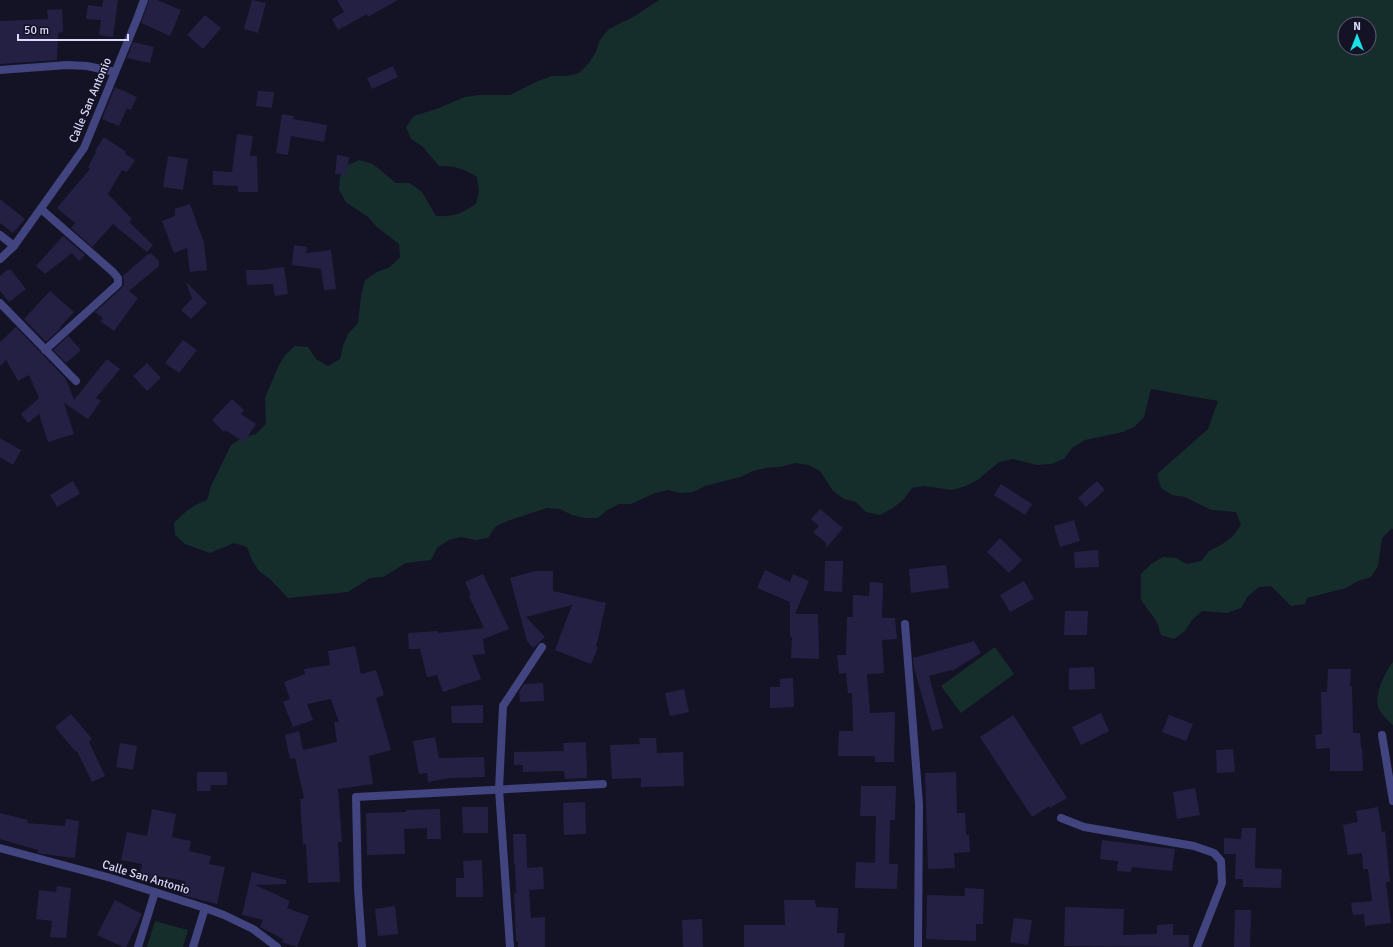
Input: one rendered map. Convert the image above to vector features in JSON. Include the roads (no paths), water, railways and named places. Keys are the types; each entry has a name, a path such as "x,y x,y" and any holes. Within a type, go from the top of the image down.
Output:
{"street":[{"name":"Calle San Antonio","path":"0,259 14,246 84,148 144,0"},
{"path":"0,70 87,66 114,72"},
{"path":"41,209 118,278 118,284 45,350"},
{"path":"0,235 14,246"},
{"path":"0,303 76,381"},
{"path":"905,624 919,804 918,947"},
{"path":"510,947 499,788 503,706 542,647"},
{"path":"1382,735 1393,801"},
{"path":"362,947 358,889 356,796 603,784"},
{"path":"1061,818 1084,827 1194,846 1214,853 1221,861 1222,883 1197,947"},
{"name":"Calle San Antonio","path":"0,848 155,892 205,908 224,915 253,930 277,947"},
{"path":"138,947 155,892"},
{"path":"193,947 205,908"}]}
